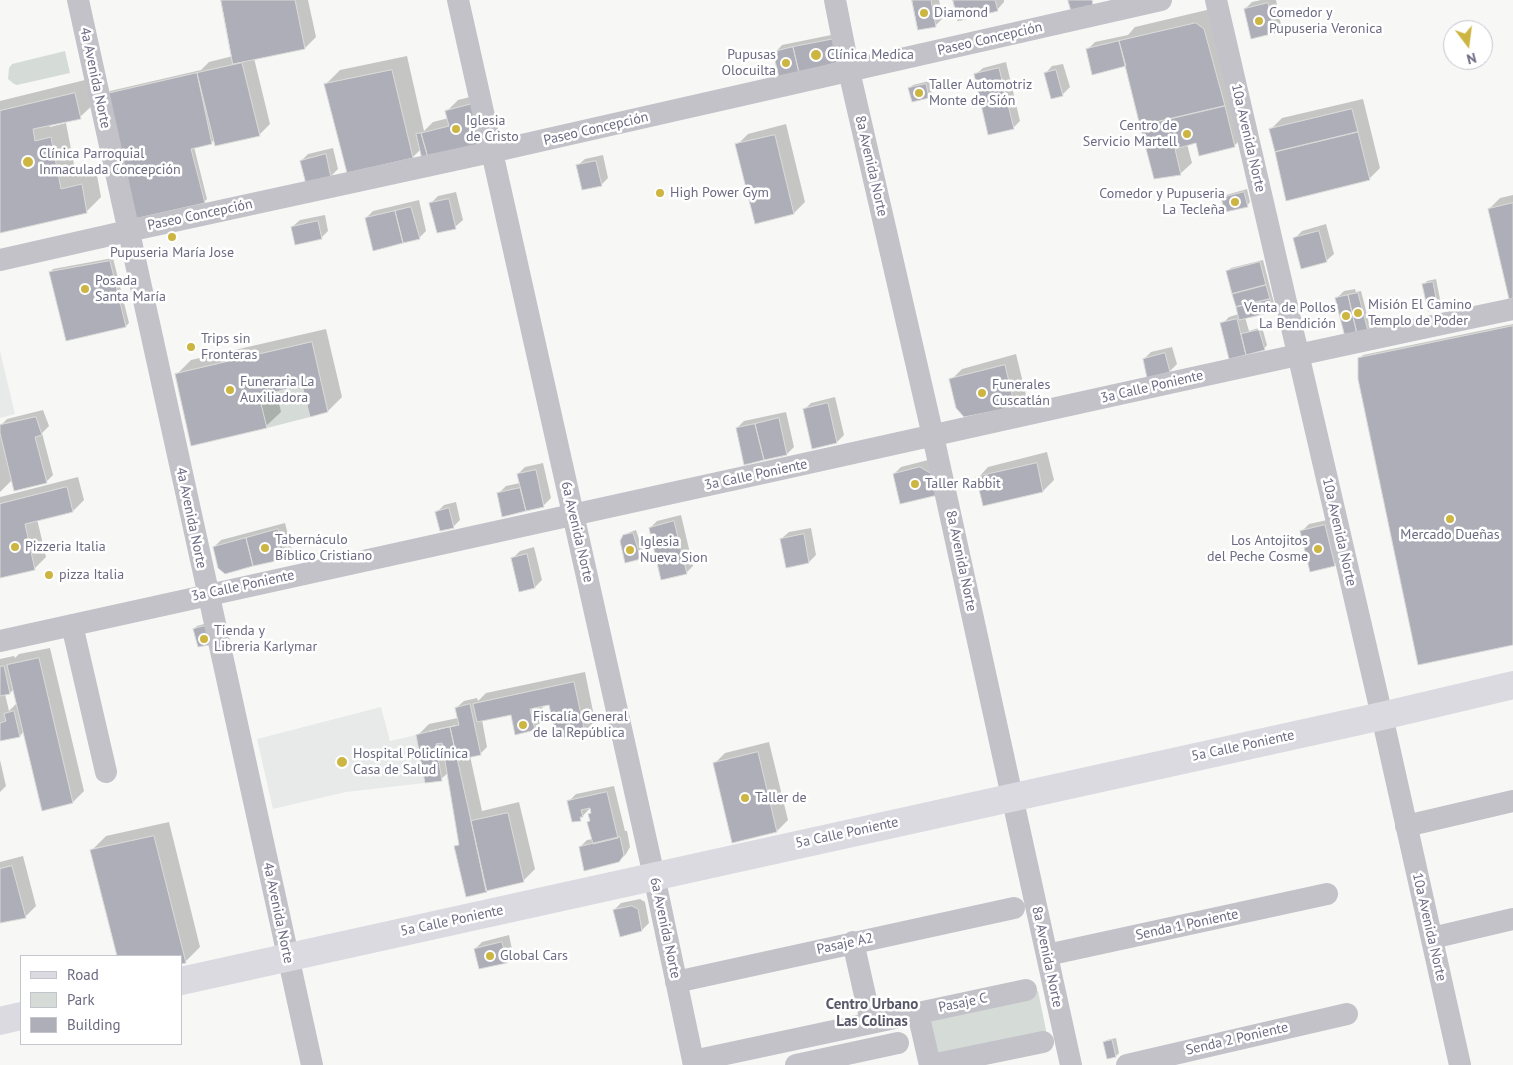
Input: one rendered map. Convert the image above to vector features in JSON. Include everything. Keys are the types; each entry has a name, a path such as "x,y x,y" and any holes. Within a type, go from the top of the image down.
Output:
{"main road":[{"name":"5a Calle Poniente","path":"182,980 1382,716 1513,685"},
{"path":"0,1021 20,1016"}],"street":[{"name":"4a Avenida Norte","path":"78,0 312,1065"},
{"name":"6a Avenida Norte","path":"458,0 574,515 694,1063"},
{"name":"8a Avenida Norte","path":"834,0 933,436 1070,1065"},
{"name":"Paseo Concepción","path":"0,260 491,152 1161,0"},
{"name":"10a Avenida Norte","path":"1216,0 1382,716 1460,1065"},
{"name":"3a Calle Poniente","path":"0,641 1298,354 1513,309"},
{"path":"72,624 106,772"},
{"path":"1406,826 1513,801"},
{"name":"Senda 1 Poniente","path":"1046,955 1327,894"},
{"name":"Pasaje A2","path":"676,982 1014,908"},
{"path":"1432,938 1513,919"},
{"path":"853,942 871,1022"},
{"name":"Pasaje C","path":"694,1063 871,1022 1026,990"},
{"path":"918,1013 930,1065 1043,1042"},
{"name":"Senda 2 Poniente","path":"1127,1065 1348,1014"},
{"path":"749,1065 780,1058 796,1065 898,1043"}],"shaded area":[{"path":"0,351 15,414 0,418"},
{"name":"Hospital Policlínica Casa de Salud","path":"381,707 390,741 416,735 425,783 346,792 273,809 257,739"}],"green space":[{"path":"65,51 70,73 17,85 8,79 9,68 12,64"},
{"path":"302,385 310,417 267,428 259,396"},
{"path":"1038,991 1047,1035 936,1059 926,1015"}],"building":[{"path":"221,0 295,0 305,49 233,64"},
{"name":"Diamond","path":"912,0 931,0 936,27 918,30"},
{"path":"953,0 995,0 998,11 958,21"},
{"path":"1068,0 1092,0 1093,5 1071,10"},
{"name":"Comedor y Pupuseria Veronica","path":"1268,3 1275,33 1251,39 1244,9"},
{"path":"1196,23 1204,29 1225,106 1140,126 1119,41"},
{"name":"Clínica Medica","path":"834,39 839,62 799,73 793,47"},
{"path":"1119,41 1126,66 1092,75 1086,49"},
{"name":"Pupusas Olocuilta","path":"793,47 799,73 779,78 773,52"},
{"path":"242,63 260,136 215,146 197,73"},
{"path":"999,68 1014,129 988,135 974,74"},
{"path":"392,70 413,158 347,173 324,84"},
{"path":"1056,70 1063,96 1051,99 1044,73"},
{"path":"197,73 212,144 191,149 205,203 134,219 106,94"},
{"name":"Taller Automotriz Monte de Sión","path":"926,84 929,98 912,102 908,88"},
{"name":"Clínica Parroquial Inmaculada Concepción","path":"75,93 81,119 33,129 35,141 51,137 61,189 82,184 87,213 0,233 0,111"},
{"name":"Iglesia de Cristo","path":"472,104 482,144 428,158 421,133 449,126 445,111"},
{"name":"Centro de Servicio Martell","path":"1225,106 1235,147 1199,156 1196,143 1175,149 1181,175 1154,179 1140,126"},
{"path":"1352,109 1358,132 1275,152 1269,129"},
{"path":"1358,132 1370,180 1286,201 1275,152"},
{"path":"421,133 428,158 422,159 416,134"},
{"path":"775,135 794,214 755,224 735,144"},
{"path":"326,154 331,178 306,184 300,161"},
{"path":"596,161 602,186 582,190 576,165"},
{"name":"Comedor y Pupuseria La Tecleña","path":"1244,192 1248,207 1225,212 1221,198"},
{"path":"449,199 456,229 437,233 429,203"},
{"path":"1513,203 1513,298 1509,299 1488,209"},
{"path":"411,207 420,239 403,243 395,211"},
{"path":"395,211 403,243 373,251 365,218"},
{"path":"318,221 322,239 295,245 291,227"},
{"path":"1319,231 1327,262 1301,269 1293,238"},
{"name":"Posada Santa María","path":"110,261 126,327 66,341 49,272"},
{"path":"1260,262 1266,285 1232,294 1226,271"},
{"path":"1433,282 1438,309 1428,311 1422,284"},
{"path":"1266,285 1270,299 1236,307 1232,294"},
{"name":"Misión El Camino Templo de Poder","path":"1358,293 1368,331 1357,334 1348,295"},
{"name":"Venta de Pollos La Bendición","path":"1348,295 1357,334 1345,337 1335,298"},
{"path":"1270,299 1273,312 1239,320 1236,307"},
{"path":"1237,319 1246,355 1229,359 1220,323"},
{"name":"Mercado Dueñas","path":"1513,326 1513,645 1418,665 1358,379 1358,358"},
{"path":"1259,330 1265,350 1246,355 1241,334"},
{"name":"Funeraria La Auxiliadora","path":"312,342 328,412 310,417 302,385 259,396 267,428 191,446 175,374"},
{"path":"1165,353 1170,372 1147,378 1143,359"},
{"name":"Funerales Cuscatlán","path":"1005,365 1015,407 964,417 956,408 949,379"},
{"path":"828,403 837,443 812,449 803,409"},
{"path":"36,417 42,435 35,437 47,483 14,491 0,433 0,425"},
{"path":"779,418 787,455 764,460 755,424"},
{"path":"755,424 764,460 744,465 736,428"},
{"path":"1037,463 1043,492 983,506 976,477"},
{"name":"Taller Rabbit","path":"920,467 932,474 938,495 900,504 893,474"},
{"path":"536,470 544,507 526,511 517,474"},
{"name":"Pizzeria Italia","path":"67,487 73,512 25,524 35,570 0,578 0,504"},
{"path":"520,488 526,511 502,517 497,493"},
{"path":"449,508 454,528 440,531 435,512"},
{"path":"674,521 687,574 661,580 649,528"},
{"name":"Los Antojitos del Peche Cosme","path":"1325,525 1335,566 1310,572 1300,531"},
{"name":"Tabernáculo Bíblico Cristiano","path":"278,529 285,559 253,566 246,538"},
{"name":"Iglesia Nueva Sion","path":"633,533 641,559 625,563 620,541 623,535"},
{"path":"804,534 809,563 786,568 780,539"},
{"path":"246,538 253,566 225,574 218,568 213,547"},
{"path":"527,554 535,588 519,592 511,558"},
{"name":"Tienda y Libreria Karlymar","path":"204,626 212,633 214,644 198,647 193,629"},
{"path":"39,658 73,803 42,811 7,665"},
{"path":"4,666 10,694 0,696 0,667"},
{"path":"574,682 585,733 557,739 549,705 530,709 535,730 515,735 511,715 477,722 473,704"},
{"path":"470,704 481,755 457,760 450,727 459,725 455,708"},
{"path":"14,711 20,737 0,741 0,723 6,721 4,714"},
{"path":"450,727 487,892 466,897 454,846 459,845 442,743 436,744 442,781 425,783 416,735"},
{"name":"Taller de","path":"758,752 777,832 732,843 713,763"},
{"path":"607,792 618,838 593,844 587,822 590,821 588,814 591,813 590,808 581,810 583,817 580,817 581,821 572,822 567,801"},
{"path":"508,813 524,882 486,891 471,821"},
{"path":"154,836 186,963 182,964 182,955 117,955 90,850"},
{"path":"620,837 624,855 619,862 584,871 579,847"},
{"path":"12,866 26,918 0,923 0,869"},
{"path":"632,906 638,909 642,931 620,937 613,910"},
{"name":"Global Cars","path":"502,942 507,963 479,969 474,949"},
{"path":"1112,1040 1116,1057 1107,1059 1103,1042"}],"place":[{"name":"Diamond","path":"924,13"},
{"name":"Comedor y Pupuseria Veronica","path":"1259,21"},
{"name":"Clínica Medica","path":"816,55"},
{"name":"Pupusas Olocuilta","path":"786,63"},
{"name":"Taller Automotriz Monte de Sión","path":"919,93"},
{"name":"Iglesia de Cristo","path":"456,129"},
{"name":"Centro de Servicio Martell","path":"1187,134"},
{"name":"Clínica Parroquial Inmaculada Concepción","path":"28,162"},
{"name":"High Power Gym","path":"660,193"},
{"name":"Comedor y Pupuseria La Tecleña","path":"1235,202"},
{"name":"Pupuseria María Jose","path":"172,237"},
{"name":"Posada Santa María","path":"85,289"},
{"name":"Misión El Camino Templo de Poder","path":"1358,313"},
{"name":"Venta de Pollos La Bendición","path":"1346,316"},
{"name":"Trips sin Fronteras","path":"191,347"},
{"name":"Funeraria La Auxiliadora","path":"230,390"},
{"name":"Funerales Cuscatlán","path":"982,393"},
{"name":"Taller Rabbit","path":"915,484"},
{"name":"Mercado Dueñas","path":"1450,519"},
{"name":"Pizzeria Italia","path":"15,547"},
{"name":"Tabernáculo Bíblico Cristiano","path":"265,548"},
{"name":"Los Antojitos del Peche Cosme","path":"1318,549"},
{"name":"Iglesia Nueva Sion","path":"630,550"},
{"name":"pizza Italia","path":"49,575"},
{"name":"Tienda y Libreria Karlymar","path":"204,639"},
{"name":"Fiscalía General de la República","path":"523,725"},
{"name":"Hospital Policlínica Casa de Salud","path":"342,762"},
{"name":"Taller de","path":"745,798"},
{"name":"Global Cars","path":"490,956"}],"district":[{"name":"Centro Urbano Las Colinas","path":"872,1014"}]}
